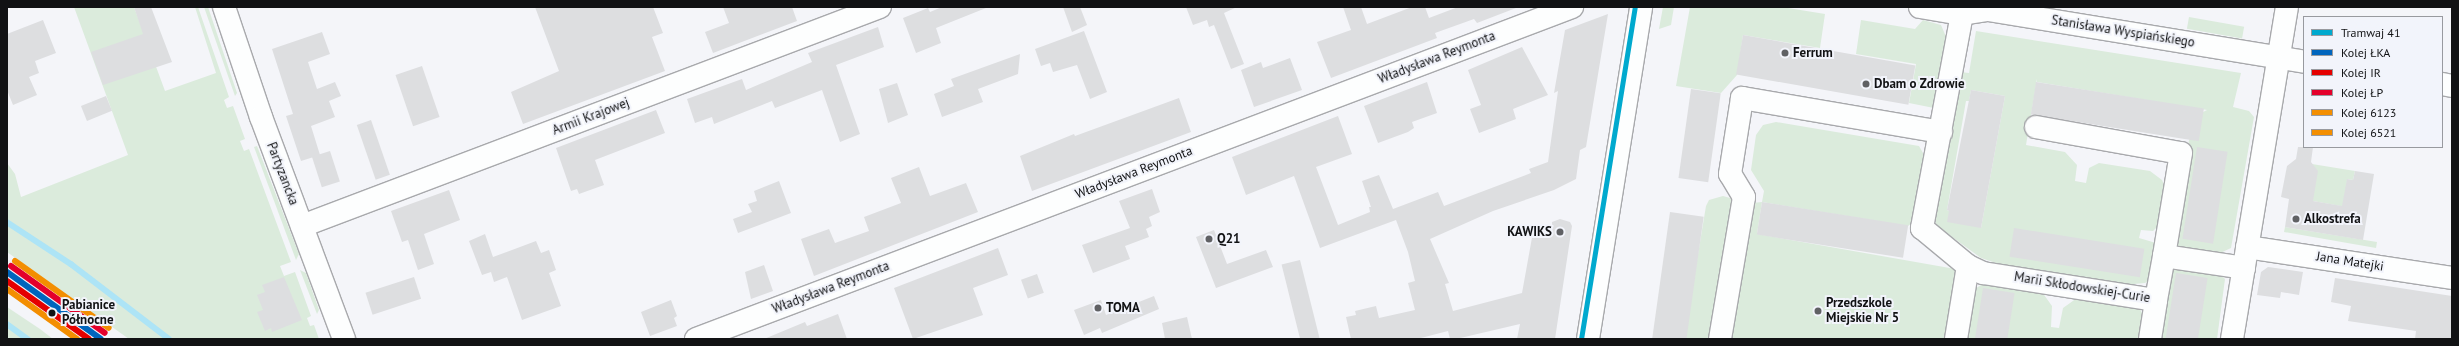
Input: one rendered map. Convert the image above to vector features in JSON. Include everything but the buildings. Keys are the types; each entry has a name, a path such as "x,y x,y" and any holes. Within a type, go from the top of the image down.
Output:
{"street":[{"name":"Partyzancka","path":"224,7 247,78 344,339"},
{"name":"Armii Krajowej","path":"302,226 880,7"},
{"name":"Władysława Reymonta","path":"696,339 1572,7"},
{"path":"1588,339 1641,7"},
{"name":"Stanisława Wyspiańskiego","path":"1920,7 1962,14 1989,8 2303,62"},
{"path":"2232,339 2287,7"},
{"path":"1720,339 1744,197 1730,174 1742,98 1941,132 1962,14"},
{"name":"Marii Skłodowskiej-Curie","path":"1941,132 1922,228 1968,266 1983,273 2156,300 2181,153 2036,127"},
{"name":"Jana Matejki","path":"2248,247 2452,278"},
{"path":"2164,256 2244,268"},
{"path":"1956,339 1968,266"},
{"path":"2150,339 2156,300"}],"green space":[{"path":"74,7 134,7 165,91 216,73 195,7 198,7 229,97 224,100 227,108 233,106 245,139 240,141 244,151 249,149 291,262 280,266 284,276 295,272 311,316 307,318 310,326 314,325 319,339 129,339 7,252 7,163 15,174 21,197 128,155"},
{"path":"204,7 208,7 237,93 235,96"},
{"path":"1663,7 1674,7 1671,25 1659,29"},
{"path":"1690,7 1782,7 1825,14 1820,48 1743,35 1737,75 1721,93 1676,86"},
{"path":"2189,17 2244,27 2242,39 2187,29"},
{"path":"1861,20 1915,29 1923,20 1941,25 1947,39 1939,109 1909,103 1916,64 1856,54"},
{"path":"1976,31 2241,73 2233,107 2249,111 2254,117 2231,248 2218,254 2176,248 2173,239 2189,140 2203,112 2207,110 2037,82 2037,79 2026,145 2065,152 2077,165 2075,181 2086,183 2089,168 2099,163 2150,171 2162,180 2166,189 2160,224 2153,231 2141,230 2139,238 2156,243 2152,279 2145,283 2123,285 2005,266 1981,258 1937,226 1934,218 1960,72 1969,73","holes":["1971,90 2005,96 1981,228 1947,210 1966,101 1969,101"]},
{"path":"1776,122 1919,146 1923,153 1923,161 1912,223 1908,226 1762,202 1764,191 1751,170 1756,135 1763,125"},
{"path":"257,146 299,254 296,260 254,147"},
{"path":"2312,164 2355,171 2353,180 2347,179 2346,207 2313,201"},
{"path":"1723,196 1730,198 1734,204 1712,339 1684,339 1706,206 1709,200"},
{"path":"1762,202 1757,234 1961,270 1950,339 1729,339 1752,203"},
{"path":"2285,227 2377,242 2376,248 2284,232"},
{"path":"2172,268 2220,274 2225,279 2217,339 2157,339"},
{"path":"300,270 306,273 319,310 317,314"},
{"path":"1986,282 2042,292 2052,306 2051,327 2059,328 2063,308 2077,298 2139,307 2143,315 2142,339 1963,339 1973,290"},
{"path":"7,307 40,329 53,339 8,339"}],"waterway":[{"path":"7,222 71,264 169,339"},
{"path":"7,324 28,339"}],"tram line":[{"name":"41","path":"1581,339 1635,7"}],"rail line":[{"name":"6521","path":"15,261 109,328"},
{"name":"ŁP","path":"11,266 105,333"},
{"name":"ŁKA","path":"7,272 101,339"},
{"name":"IR","path":"7,281 89,339"},
{"name":"6123","path":"7,289 77,339"}],"place":[{"name":"Ferrum","path":"1785,53"},
{"name":"Dbam o Zdrowie","path":"1866,84"},
{"name":"Alkostrefa","path":"2296,219"},
{"name":"KAWIKS","path":"1560,232"},
{"name":"Q21","path":"1209,239"},
{"name":"TOMA","path":"1098,308"},
{"name":"Przedszkole Miejskie Nr 5","path":"1818,311"},
{"name":"Pabianice Północne","path":"52,313"}]}
